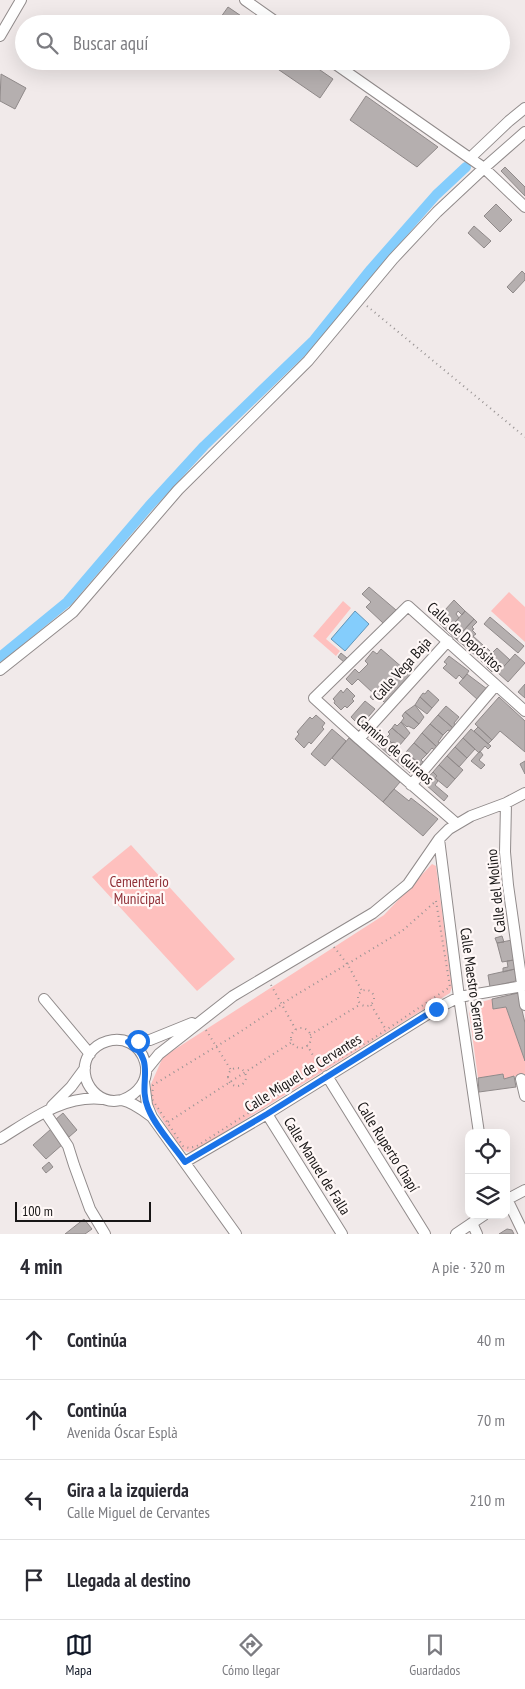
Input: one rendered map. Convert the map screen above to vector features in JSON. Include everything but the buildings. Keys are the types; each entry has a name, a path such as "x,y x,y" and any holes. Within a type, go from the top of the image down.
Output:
{"street":[{"path":"0,36 21,0"},
{"path":"245,0 266,15"},
{"path":"344,70 484,168 525,207"},
{"path":"470,158 525,108"},
{"path":"0,670 73,612 178,490 308,361 393,259 484,168 525,132"},
{"name":"Calle de Depósitos","path":"314,698 408,606 525,711"},
{"name":"Calle Vega Baja","path":"359,740 448,641"},
{"path":"411,785 496,685"},
{"name":"Camino de Guiraos","path":"314,698 359,740 457,824"},
{"path":"146,1070 159,1054 203,1023 233,996 373,913 408,884 439,839 457,824 471,816 525,794"},
{"name":"Calle del Molino","path":"506,803 505,852 508,885 520,927 525,1005"},
{"name":"Calle Maestro Serrano","path":"439,839 478,1129"},
{"name":"Calle Miguel de Cervantes","path":"185,1162 267,1114 324,1072 459,997 523,986"},
{"path":"44,999 90,1054"},
{"path":"46,1111 71,1087 85,1068 90,1054 104,1042 113,1040 128,1042 150,1040 203,1023"},
{"path":"128,1042 142,1054 146,1070 144,1082 147,1105 152,1117 236,1234"},
{"path":"85,1068 89,1087 104,1099"},
{"name":"Calle Ruperto Chapí","path":"324,1072 425,1234"},
{"path":"521,1079 525,1096"},
{"path":"0,1138 46,1111 77,1099 90,1098 113,1101 132,1097 144,1082"},
{"path":"122,1100 152,1117"},
{"path":"46,1111 68,1146 90,1209 105,1234"},
{"name":"Calle Manuel de Falla","path":"267,1114 342,1234"},
{"path":"510,1198 525,1190"},
{"path":"510,1205 524,1234"},
{"path":"456,1234 478,1219"},
{"path":"472,1223 478,1234"}],"path":[{"path":"359,300 525,437"},
{"path":"436,901 450,988 324,1072 253,1110 197,1146 189,1148 184,1146 152,1099 152,1085 348,965 402,931 436,901"},
{"path":"327,952 335,947 348,965 362,991"},
{"path":"268,986 271,985 296,1030"},
{"path":"362,991 368,990 373,993 374,1000 371,1005"},
{"path":"360,1004 358,998 362,991"},
{"path":"360,1004 371,1005"},
{"path":"310,1035 302,1029 296,1030 292,1035 292,1042 300,1048 307,1045 310,1035 360,1004"},
{"path":"371,1005 386,1030"},
{"path":"203,1023 232,1070"},
{"path":"168,1122 292,1042"},
{"path":"307,1045 324,1072"},
{"path":"240,1069 244,1072 246,1080 242,1085 234,1086 229,1082 228,1075 232,1070 240,1069"}],"green space":[{"path":"509,592 525,607 525,642 491,611"},
{"path":"343,601 351,608 326,639 340,651 336,656 313,636"},
{"name":"Cementerio Municipal","path":"131,845 235,959 197,991 92,877"},
{"path":"432,864 436,866 452,987 450,993 194,1151 187,1152 180,1148 150,1100 151,1084 163,1057 384,915"},
{"path":"492,999 493,1009 506,1007 525,1061 525,1074 504,1079 503,1074 478,1078 469,1011 474,1004"}],"water":[{"path":"355,611 369,624 345,651 331,639"}],"waterway":[{"path":"0,657 67,602 149,506 204,446 314,340 371,269 436,195 466,167"}],"route":[{"path":"138,1041 128,1042 142,1054 145,1062 146,1076 144,1082 147,1105 152,1117 185,1162 267,1114 436,1009"}]}
